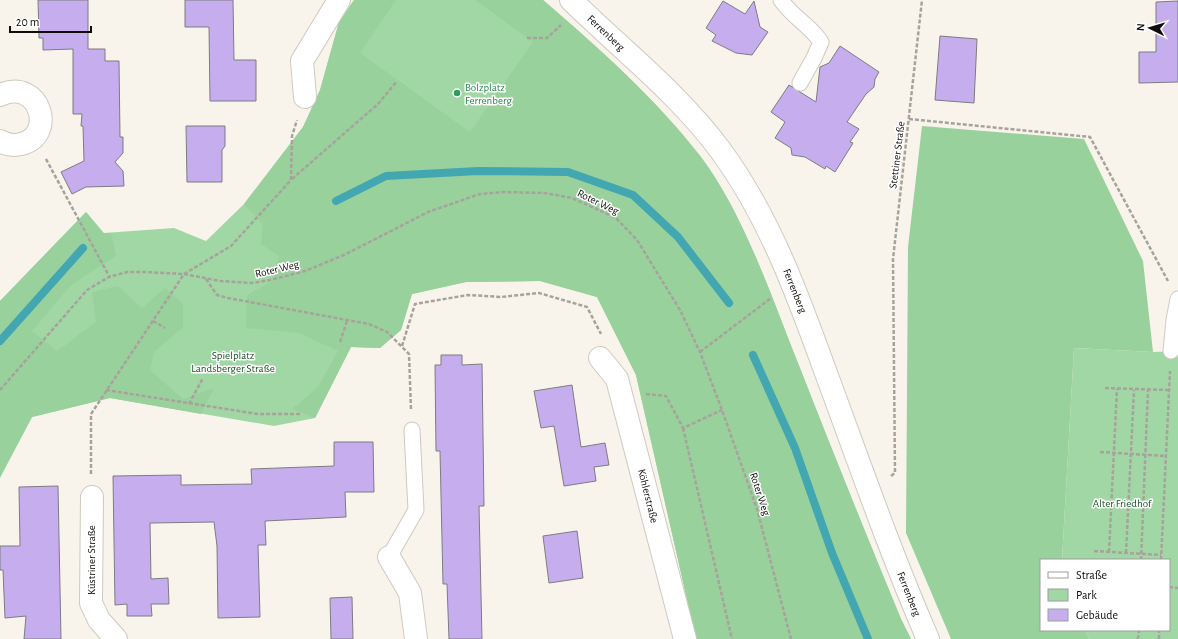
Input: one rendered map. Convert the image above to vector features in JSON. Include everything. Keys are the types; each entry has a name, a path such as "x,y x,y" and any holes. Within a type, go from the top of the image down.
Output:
{"street":[{"path":"304,97 302,61 339,0"},
{"name":"Ferrenberg","path":"575,4 680,103 721,150 758,208 791,279 887,538 928,639"},
{"path":"0,95 9,91 18,91 27,94 34,99 39,107 41,115 37,133 31,140 23,144 14,145 0,141"},
{"name":"Köhlerstraße","path":"600,358 616,379 626,411 685,639"},
{"name":"Küstriner Straße","path":"92,497 91,603 99,620 116,639"},
{"path":"389,557 410,593 416,639"}],"lane":[{"path":"781,0 787,10 814,32 821,42 800,83"},
{"path":"1171,350 1178,299"},
{"path":"389,557 416,510 412,430"}],"path":[{"name":"Stettiner Straße","path":"895,473 892,312 893,259 922,0"},
{"path":"527,38 547,38 575,4"},
{"path":"92,497 91,414 184,274 231,246 291,180 378,104 397,81"},
{"path":"291,180 292,136 304,97"},
{"path":"909,119 1090,137 1162,270"},
{"path":"31,140 48,163 109,277"},
{"name":"Roter Weg","path":"0,390 87,290 109,277 127,272 145,272 184,274 205,279 252,283 270,280 305,271 344,255 428,212 480,194 503,192 546,193 572,198 616,218 637,240 680,310 700,352 757,508 791,639"},
{"path":"205,279 217,295 369,324 387,332 408,354 412,430"},
{"path":"700,352 775,296 791,279"},
{"path":"402,346 415,304 468,296 501,297 539,293 587,307 602,336 600,358"},
{"path":"340,342 348,321"},
{"path":"153,322 165,328"},
{"path":"1161,559 1171,350"},
{"path":"189,404 203,378"},
{"path":"1105,388 1168,390"},
{"path":"1109,552 1117,389"},
{"path":"106,390 258,414 301,414"},
{"path":"1126,553 1134,390"},
{"path":"1141,559 1148,390"},
{"path":"626,411 647,393 666,396 683,428 732,639"},
{"path":"683,428 722,410"},
{"path":"1100,452 1165,456"},
{"path":"1094,551 1161,555"}],"green space":[{"name":"Spielplatz Landsberger Straße","path":"354,0 543,0 646,94 684,136 716,179 743,228 766,281 874,554 911,639 696,639 636,375 597,297 540,281 466,282 412,294 401,330 380,348 351,347 315,418 274,426 110,398 32,417 0,478 0,301 86,212 104,233 174,228 206,241 244,204 303,127 320,90 339,22"},
{"path":"354,0 396,0 360,53 470,132 533,42 475,0 543,0 646,94 684,136 716,179 743,228 766,281 874,554 911,639 696,639 636,375 597,297 540,281 466,282 412,294 401,330 380,348 351,347 315,418 292,409 318,387 338,351 299,333 246,328 247,295 272,281 279,256 261,244 263,225 244,204 303,127 320,90 339,22"},
{"path":"922,126 1084,139 1143,261 1153,352 1074,348 1062,559 1040,559 1040,631 1085,631 1089,639 951,639 906,533 908,247"},
{"path":"86,212 103,233 111,233 116,256 71,285 32,331 57,351 96,322 92,292 118,286 142,308 165,288 183,304 183,327 154,352 150,370 183,399 214,388 201,414 110,398 32,417 0,477 0,301"},
{"name":"Alter Friedhof","path":"1074,348 1153,352 1178,351 1178,639 1089,639 1085,631 1170,631 1170,559 1062,559"}],"building":[{"path":"38,0 88,0 88,49 105,49 105,61 119,61 120,137 123,137 123,153 115,162 123,171 124,186 86,187 72,194 61,172 84,161 83,126 81,126 82,114 73,114 73,49 43,50 43,38 39,38"},
{"path":"185,0 233,0 234,60 256,60 256,101 210,101 209,27 185,27"},
{"path":"723,1 745,14 754,1 760,27 768,32 752,55 736,53 712,41 716,35 706,28"},
{"path":"1178,1 1178,82 1139,83 1139,52 1156,52 1156,2"},
{"path":"940,36 977,39 974,103 935,100"},
{"path":"840,46 879,72 875,79 874,87 866,94 847,122 859,129 850,142 853,143 835,172 826,166 825,169 805,157 792,155 791,148 775,138 785,122 771,112 789,85 816,102 820,67 829,63"},
{"path":"186,126 225,126 225,146 222,150 222,182 187,182"},
{"path":"441,355 462,355 462,365 482,364 484,506 479,506 482,639 449,639 447,584 443,584 440,451 436,451 435,365 441,365"},
{"path":"572,385 581,447 605,443 609,465 594,467 596,481 564,486 554,426 541,428 534,391"},
{"path":"334,442 373,442 374,492 345,492 346,517 265,521 266,545 258,545 260,617 218,618 217,546 214,522 150,523 151,579 168,578 169,604 151,604 152,616 127,616 127,604 115,605 113,476 181,475 181,485 252,484 251,469 334,466"},
{"path":"58,486 61,639 24,639 26,616 5,618 3,570 0,570 0,546 20,546 19,487"},
{"path":"577,531 583,578 549,583 543,536"},
{"path":"352,597 353,639 331,639 330,598"}],"waterway":[{"path":"336,201 386,176 478,171 568,172 633,195 678,237 729,303"},
{"path":"0,341 83,248"},
{"path":"753,355 795,448 832,553 868,639"}],"place":[{"name":"Bolzplatz Ferrenberg","path":"457,93"}]}
